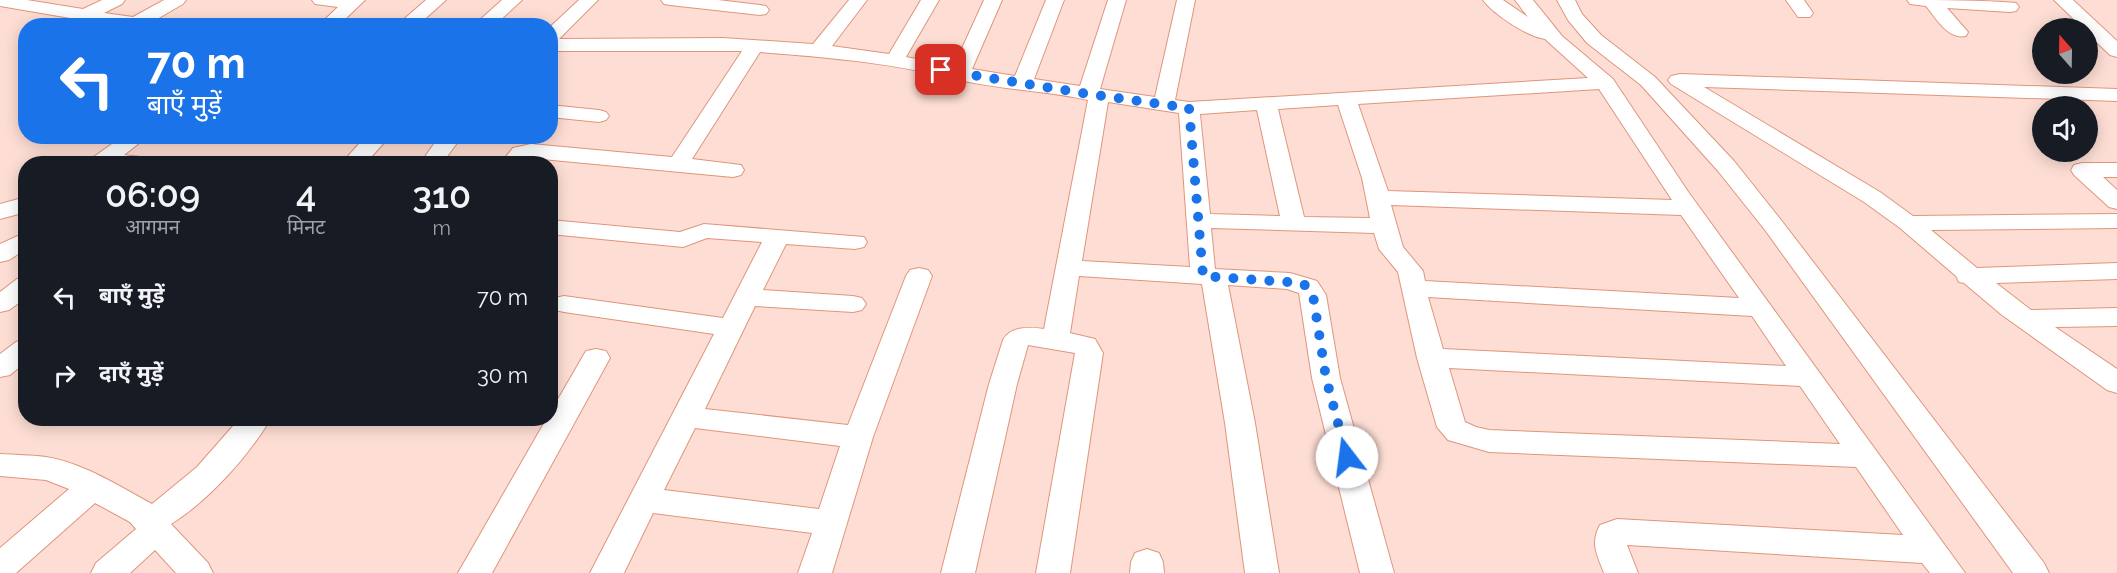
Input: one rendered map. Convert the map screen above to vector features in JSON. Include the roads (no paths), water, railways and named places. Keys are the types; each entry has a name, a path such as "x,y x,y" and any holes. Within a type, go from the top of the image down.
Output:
{"street":[{"path":"85,15 116,0"},
{"path":"145,18 177,0"},
{"path":"321,0 354,2"},
{"path":"415,18 437,0"},
{"path":"492,18 513,0"},
{"path":"558,30 589,0"},
{"path":"670,0 765,5"},
{"path":"819,50 858,0"},
{"path":"894,61 930,0"},
{"path":"960,74 993,0"},
{"path":"1022,84 1055,0"},
{"path":"1055,340 1068,268 1093,95 1117,0"},
{"path":"1164,104 1186,0"},
{"path":"1492,0 1506,12 1555,40 1605,82 1689,208 1940,561"},
{"path":"1524,0 1555,40"},
{"path":"1566,0 1574,16 1594,39 1647,81 1726,166 1773,225 2032,573"},
{"path":"2063,0 2117,51"},
{"path":"0,1 101,18"},
{"path":"1923,1 2007,4 2024,22"},
{"path":"1923,1 1959,32"},
{"path":"336,18 354,2"},
{"path":"727,44 765,5"},
{"path":"558,45 727,44 819,50 1022,84 1189,108 1605,82 1678,80 2117,95"},
{"path":"678,164 755,46"},
{"path":"1678,80 1872,197 1908,224 1968,276 2117,383"},
{"path":"1346,98 1373,178 1391,249 1410,271 1431,358 1452,427 1458,432 1489,441 1865,456"},
{"path":"1266,103 1293,224"},
{"path":"1189,108 1198,221 1240,423 1262,573"},
{"path":"558,112 599,116"},
{"path":"107,156 126,144"},
{"path":"360,156 371,144"},
{"path":"518,156 521,153 531,152 576,154 733,170"},
{"path":"2117,170 2082,170 2117,201"},
{"path":"1377,198 1689,208"},
{"path":"0,212 18,206"},
{"path":"1908,224 2094,220 2117,222"},
{"path":"1198,221 1384,226"},
{"path":"558,227 683,240 704,231 855,242"},
{"path":"607,573 777,237"},
{"path":"1068,268 1301,283 1308,287 1313,295 1326,378 1377,573"},
{"path":"1968,276 2117,272"},
{"path":"815,573 858,437 919,276"},
{"path":"1413,288 1760,308"},
{"path":"0,304 18,291"},
{"path":"747,297 853,304"},
{"path":"564,304 732,328"},
{"path":"2025,319 2117,317"},
{"path":"958,573 1003,384 1016,340 1026,336 1085,345 1089,353 1053,573"},
{"path":"0,368 18,354"},
{"path":"475,573 597,358"},
{"path":"1431,358 1809,377"},
{"path":"687,417 858,437"},
{"path":"108,573 153,526 194,491 250,426"},
{"path":"5,471 48,469 92,487 141,513 196,573"},
{"path":"0,567 92,487"},
{"path":"644,500 831,523"},
{"path":"1621,573 1610,548 1609,538 1611,534 1617,532 1940,561"}]}
